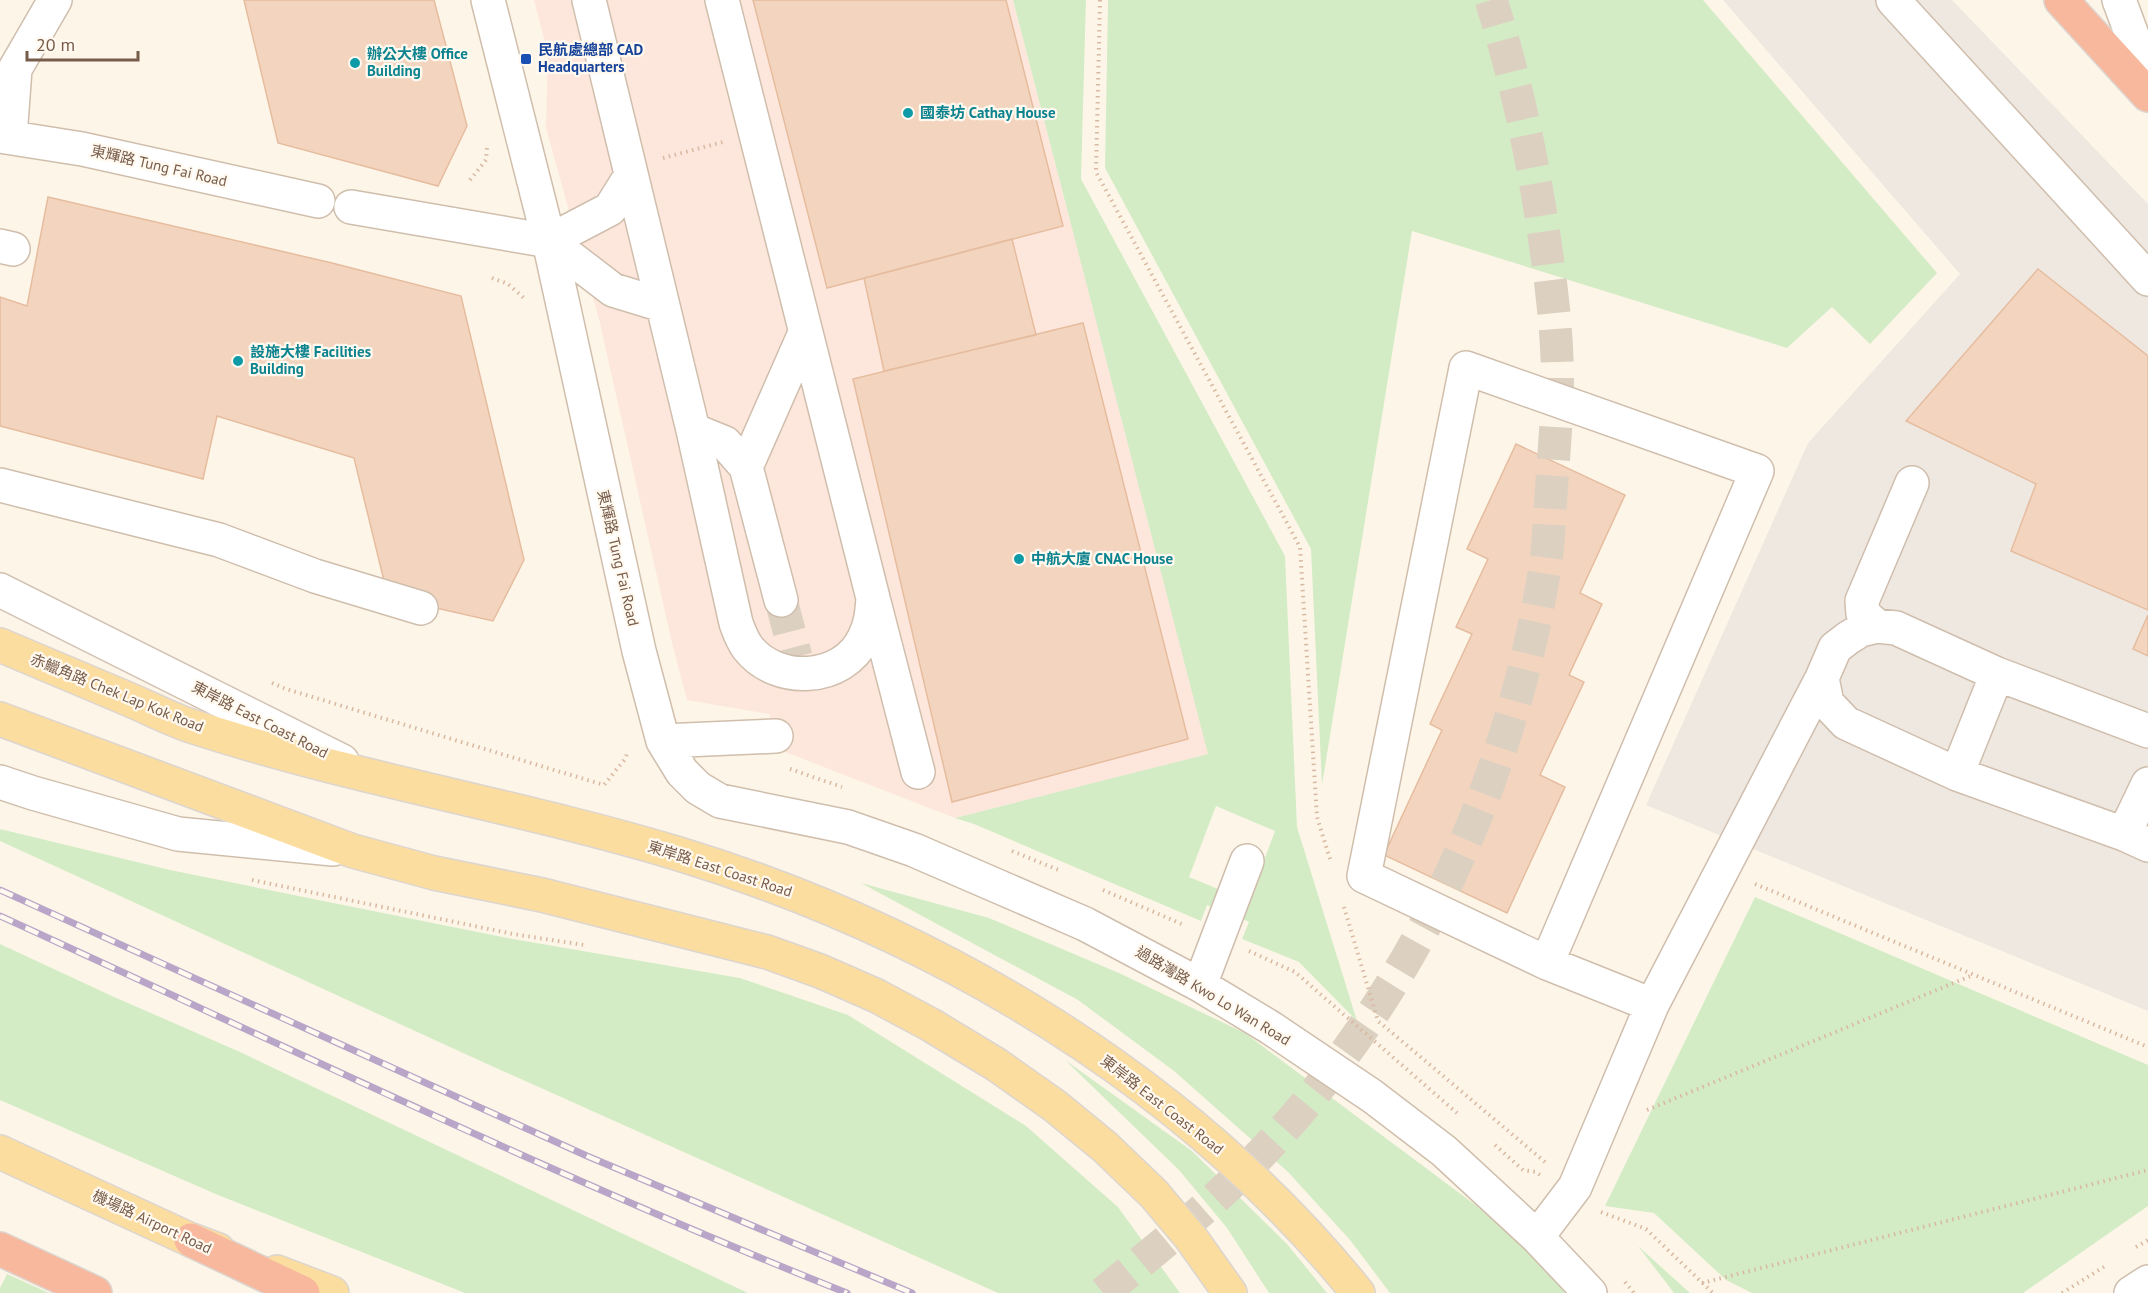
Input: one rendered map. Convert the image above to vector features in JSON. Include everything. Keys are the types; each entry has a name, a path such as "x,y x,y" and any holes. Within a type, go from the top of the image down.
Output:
{"highway":[{"path":"2061,0 2148,95"},
{"name":"機場路 Airport Road","path":"191,1240 303,1293"},
{"path":"0,1249 95,1293"}],"main road":[{"name":"赤鱲角路 Chek Lap Kok Road","path":"0,645 187,724 374,777"},
{"path":"0,719 353,850 434,873 542,895 767,952 820,971 876,996 931,1025 997,1065 1056,1106 1106,1147 1161,1203 1191,1238 1230,1293"},
{"name":"東岸路 East Coast Road","path":"374,777 673,852 755,878 817,902 899,939 975,979 1047,1022 1127,1075 1232,1160 1291,1216 1359,1293"},
{"name":"機場路 Airport Road","path":"0,1152 191,1240"},
{"path":"191,1240 332,1293"}],"street":[{"path":"5,136 15,69 55,0"},
{"name":"東輝路 Tung Fai Road","path":"488,0 549,242 639,651 663,741 682,772 698,788 720,801 770,811"},
{"path":"589,0 693,430 736,623 747,647 756,657 784,672 804,674 831,669 850,656 863,640 871,620 873,598"},
{"path":"723,0 805,333 918,772"},
{"path":"1893,0 2148,279"},
{"path":"2119,0 2148,78"},
{"name":"東輝路 Tung Fai Road","path":"5,136 82,149 318,201"},
{"path":"549,242 610,209 630,172"},
{"path":"351,207 549,242 613,290 662,305"},
{"path":"746,467 805,333"},
{"path":"1547,963 1757,471 1466,368 1365,876 1547,963 1652,1005"},
{"path":"693,430 725,443 746,467 782,600"},
{"path":"1877,626 1863,614 1862,601 1912,483"},
{"path":"0,485 219,540 315,576 421,608"},
{"name":"東岸路 East Coast Road","path":"0,590 374,777"},
{"path":"1537,1237 1575,1187 1652,1005 1822,678 1835,648 1861,630 1877,626 1896,628 1997,674 2148,731"},
{"path":"1957,774 1997,674"},
{"path":"1822,678 1827,703 1846,723 1957,774 2136,840 2148,784"},
{"path":"663,741 776,736"},
{"path":"0,782 178,834 353,850"},
{"name":"過路灣路 Kwo Lo Wan Road","path":"770,811 848,827 914,850 1085,924 1200,985 1271,1028 1372,1096 1444,1151 1537,1237 1590,1293"},
{"path":"1200,985 1247,861"},
{"path":"2131,1293 2148,1282"}],"path":[{"path":"1100,0 1096,172 1300,547 1317,817 1331,862"},
{"path":"630,172 756,133"},
{"path":"470,180 486,160"},
{"path":"492,278 508,284 518,292"},
{"path":"286,689 604,785 625,759 632,741"},
{"path":"249,879 513,934 592,946"},
{"path":"1748,882 2148,1047"},
{"path":"1341,896 1378,1021 1545,1162"},
{"path":"1245,950 1295,972 1462,1117"},
{"path":"1647,1110 1973,975"},
{"path":"1488,1140 1523,1170 1536,1172"},
{"path":"1702,1283 2148,1170"},
{"path":"1599,1211 1646,1229 1713,1293"}],"shaded area":[{"path":"534,0 1013,0 1209,754 955,818 780,750 769,714 687,700 599,319 546,128 548,54"},
{"path":"1723,0 1952,0 2148,204 2148,1011 1646,805 1808,443 1960,274"}],"green space":[{"path":"1013,0 1086,0 1081,179 1285,556 1297,827 1357,1021 1299,962 1242,939 1249,922 1242,919 1275,831 1216,806 1189,877 1223,891 1216,909 1207,905 1201,921 974,824 955,818 1208,754"},
{"path":"1108,0 1703,0 1937,273 1870,344 1832,307 1787,348 1412,231 1322,785 1311,549 1105,168"},
{"path":"0,829 170,870 513,939 740,978 848,1015 1026,1126 1118,1207 1180,1293 998,1293 474,1058 0,841"},
{"path":"861,883 989,918 1119,973 1245,1033 1525,1242 1568,1293 1390,1293 1350,1240 1288,1172 1174,1071 1078,1000"},
{"path":"1755,897 2148,1065 2148,1206 2023,1293 1752,1293 1726,1280 1654,1213 1605,1206"},
{"path":"0,944 240,1052 748,1293 465,1293 218,1195 0,1100"},
{"path":"1065,1060 1192,1151 1287,1244 1327,1293 1269,1293 1227,1228 1179,1170"},
{"path":"1638,1246 1690,1293 1674,1293"},
{"path":"7,1274 49,1293 0,1293"}],"building":[{"name":"辦公大樓 Office Building","path":"244,0 434,0 467,126 438,186 278,143"},
{"name":"國泰坊 Cathay House","path":"753,0 1006,0 1063,226 827,288"},
{"name":"設施大樓 Facilities Building","path":"48,197 332,263 461,296 524,560 493,621 388,597 354,458 217,416 203,479 0,426 0,297 27,306"},
{"path":"1012,239 1036,335 884,371 864,278"},
{"path":"2038,269 2148,356 2148,610 2011,551 2036,484 1906,421"},
{"name":"中航大廈 CNAC House","path":"1083,323 1188,739 952,802 853,379"},
{"path":"1516,444 1625,495 1580,593 1602,604 1569,675 1584,682 1540,775 1565,787 1507,913 1384,855 1442,730 1430,724 1472,634 1456,627 1488,559 1467,549"},
{"path":"2148,615 2148,656 2133,649"}],"tunnel":[{"path":"1103,1293 1175,1234 1243,1172 1286,1127 1335,1066 1380,1002 1420,935 1455,865 1485,793 1510,719 1530,644 1546,558 1556,424 1557,366 1556,332 1538,196 1518,98 1491,0"},
{"path":"781,600 796,657"}],"railway":[{"path":"0,890 587,1156 912,1293"},
{"path":"0,916 527,1157 847,1293"}],"place":[{"name":"民航處總部 CAD Headquarters","path":"526,59"},
{"name":"辦公大樓 Office Building","path":"355,63"},
{"name":"國泰坊 Cathay House","path":"908,113"},
{"name":"設施大樓 Facilities Building","path":"238,361"},
{"name":"中航大廈 CNAC House","path":"1019,559"}]}
